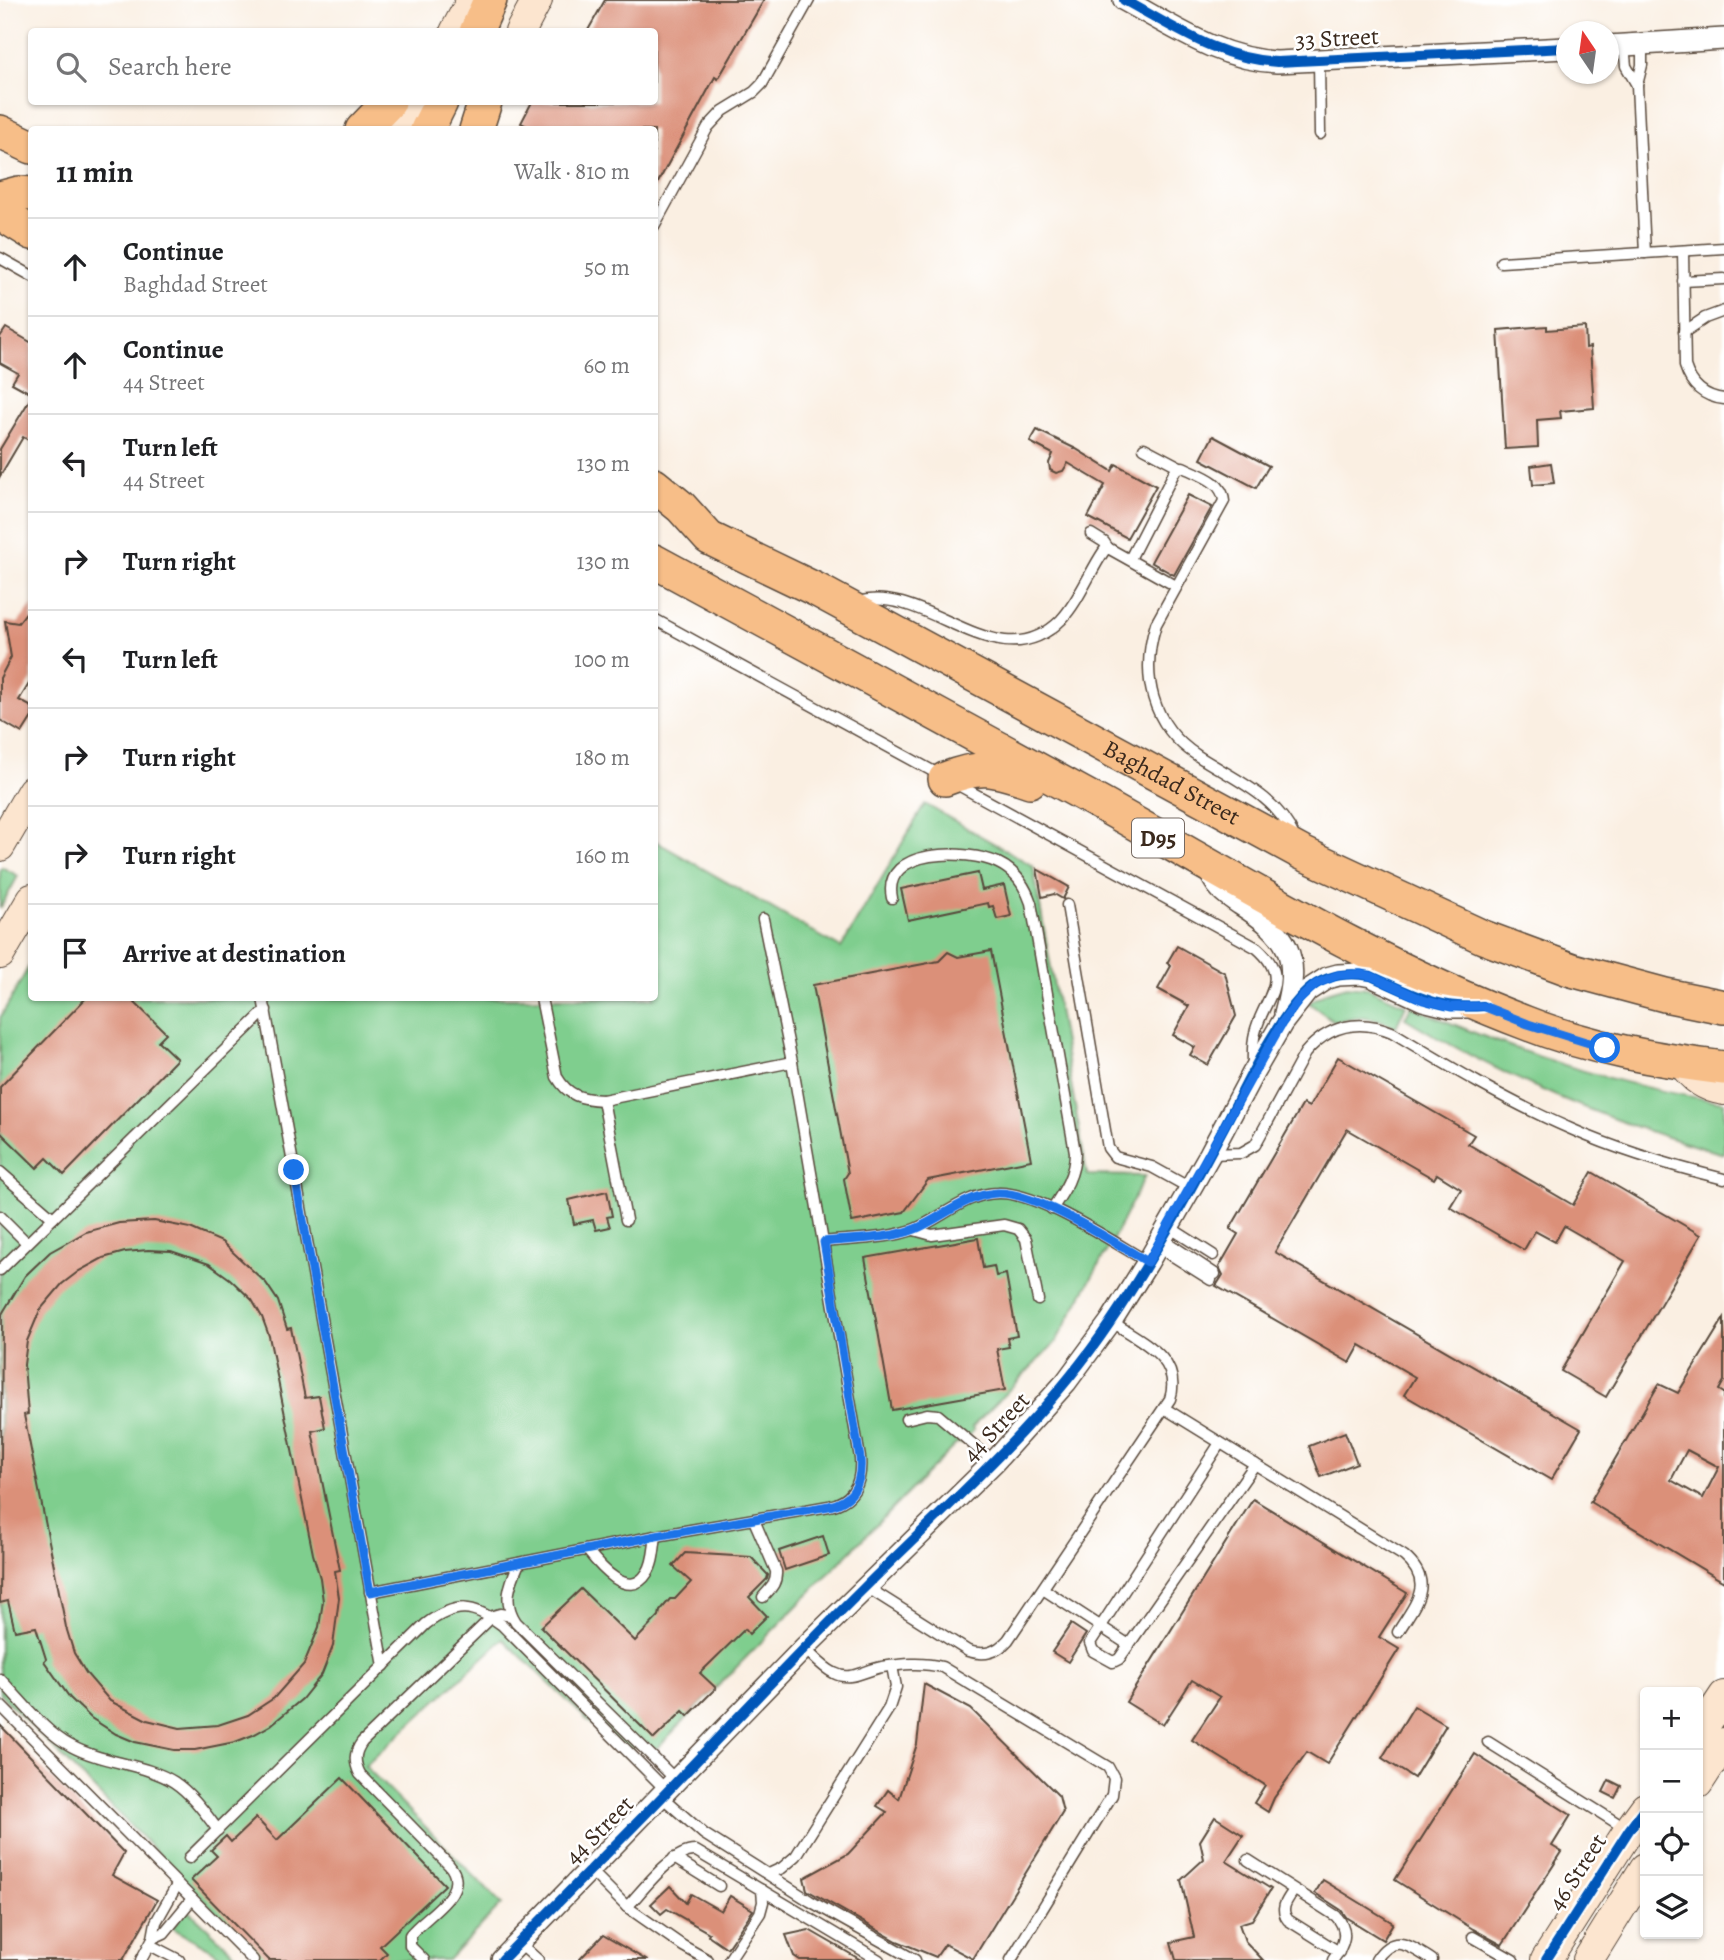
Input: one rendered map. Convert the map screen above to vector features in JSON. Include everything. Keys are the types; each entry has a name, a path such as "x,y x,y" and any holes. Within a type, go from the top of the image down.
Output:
{"main road":[{"path":"478,28 490,0"},
{"path":"366,126 386,105"},
{"path":"429,126 440,105"},
{"path":"477,126 483,105"},
{"path":"0,132 28,145"},
{"path":"0,202 19,193 28,194"},
{"path":"0,202 28,216"},
{"path":"0,202 11,220 28,231"},
{"name":"Baghdad Street","path":"658,488 681,507 709,538 845,606 1302,853 1483,937 1547,961 1665,996 1724,1007"},
{"path":"658,511 709,538"},
{"name":"D95","path":"658,563 1344,940 1483,1006 1528,1024 1605,1048 1724,1068"},
{"path":"945,779 967,770 990,769 1102,805"}],"street":[{"path":"457,28 472,0"},
{"path":"522,28 537,0"},
{"name":"33 Street","path":"1124,0 1220,51 1239,58 1277,62 1556,48"},
{"path":"1625,45 1724,39"},
{"path":"404,126 415,105"},
{"path":"470,126 482,105"},
{"path":"0,846 8,814 28,795"},
{"name":"44 Street","path":"1208,866 1214,881 1224,894 1271,925 1285,943 1293,976 1282,1023"},
{"path":"0,954 28,906"},
{"name":"44 Street","path":"510,1955 589,1869 669,1790 804,1648 994,1462 1066,1382 1111,1321 1159,1243 1252,1073 1299,1000 1316,984 1349,973 1371,976 1434,1004 1483,1006"},
{"path":"1683,1063 1702,1083 1724,1090"},
{"path":"1703,1728 1724,1696"},
{"path":"1703,1775 1724,1743"},
{"name":"46 Street","path":"1546,1960 1637,1819"},
{"path":"1588,1960 1640,1876"}],"lane":[{"path":"658,219 708,127 723,111 762,84 809,0"},
{"path":"1625,45 1626,66 1637,85"},
{"path":"1625,45 1642,65 1637,85 1645,253"},
{"path":"1319,60 1320,135"},
{"path":"1501,262 1724,248"},
{"path":"1682,251 1685,366 1692,382 1704,394 1724,399"},
{"path":"0,258 28,274"},
{"path":"1683,281 1724,279"},
{"path":"1684,332 1705,318 1724,311"},
{"path":"1144,448 1217,484 1224,494 1224,501 1156,624 1148,667 1156,706 1173,734 1184,746 1253,787 1269,800 1294,834 1302,853"},
{"path":"1130,559 1174,473 1180,467"},
{"path":"1091,534 1104,541 1108,548 1176,586"},
{"path":"845,606 862,601 896,601 985,638 1014,641 1028,639 1061,620 1108,548"},
{"path":"658,620 1257,948 1273,967 1276,979 1274,991 1255,1032 1252,1073"},
{"path":"892,898 890,887 899,868 919,859 958,853 998,863 1018,877 1027,890 1075,1152 1072,1176 1052,1209"},
{"path":"1067,905 1108,1148 1115,1157 1152,1167 1190,1188"},
{"path":"370,1592 656,1536 839,1504 855,1491 859,1480 860,1458 792,1062 763,919"},
{"path":"264,1001 384,1666"},
{"path":"542,1001 554,1064 563,1087 573,1095 585,1099 603,1100 792,1062"},
{"path":"0,1270 266,1010"},
{"path":"1210,1154 1241,1153 1255,1145 1305,1053 1315,1041 1338,1028 1362,1024 1392,1032 1477,1083 1571,1129 1663,1163 1724,1179"},
{"path":"603,1100 626,1220"},
{"path":"0,1172 53,1218"},
{"path":"824,1242 914,1230 974,1197 1013,1194 1159,1243 1213,1255"},
{"path":"0,1216 27,1243"},
{"path":"914,1230 932,1235 1004,1225 1018,1229 1026,1240 1038,1300"},
{"path":"1159,1243 1213,1277"},
{"path":"865,1586 968,1651 990,1653 1008,1640 1164,1408 1174,1388 1173,1376 1160,1356 1111,1321"},
{"path":"1164,1408 1413,1563 1421,1585 1420,1597 1398,1632"},
{"path":"906,1419 930,1413 938,1415 994,1462"},
{"path":"1220,1443 1090,1643 1093,1651 1115,1662 1255,1464"},
{"path":"754,1520 776,1571 776,1579 763,1597"},
{"path":"587,1550 614,1578 622,1583 631,1583 647,1574 656,1536"},
{"path":"519,1563 507,1595 512,1616 669,1790 696,1828 810,1901 915,1960"},
{"path":"1043,1589 1129,1645"},
{"path":"189,1858 426,1624 439,1614 454,1609 469,1608 484,1612 507,1630 669,1790"},
{"path":"424,1960 410,1945 411,1935 454,1890 456,1877 449,1865 356,1768 358,1748 491,1618 500,1614 512,1616"},
{"path":"804,1648 832,1673 850,1677 891,1666 920,1663 942,1667 1104,1763 1114,1777 1112,1795 1011,1960"},
{"path":"769,1874 782,1868 796,1856 890,1708 896,1687 891,1666"},
{"path":"0,1679 67,1745 88,1755 173,1781 193,1799 218,1830"},
{"path":"0,1705 253,1960"},
{"path":"1488,1742 1637,1819"},
{"path":"627,1907 674,1858 683,1852 696,1851 880,1960"},
{"path":"674,1858 719,1886"},
{"path":"1248,1860 1336,1916 1342,1922 1345,1939 1336,1956 1284,1915 1283,1909 1294,1890"},
{"path":"589,1869 627,1907 708,1960"},
{"path":"142,1960 151,1942 156,1922 177,1885"},
{"path":"733,1959 760,1913 762,1890"},
{"path":"151,1942 164,1933 192,1899"},
{"path":"1473,1937 1513,1960"},
{"path":"151,1942 179,1960"},
{"path":"1377,1960 1385,1948 1403,1943 1432,1960"},
{"path":"510,1955 538,1960"}],"green space":[{"path":"925,804 1033,866 1087,1175 1145,1176 1056,1342 972,1427 974,1430 961,1444 958,1442 654,1751 642,1739 625,1756 503,1639 365,1766 502,1904 448,1960 263,1960 0,1694 0,1018 28,968 28,1001 658,1001 658,843 841,948"},
{"path":"2,867 18,876 0,909 0,870"},
{"path":"1347,986 1368,988 1406,1005 1396,1027 1366,1017 1335,1022 1309,1003 1326,992"},
{"path":"1411,1006 1487,1038 1564,1065 1643,1087 1724,1102 1724,1154 1600,1114 1520,1080 1405,1018"},
{"path":"187,1909 242,1960 225,1960 211,1949 172,1928"}],"building":[{"path":"605,0 764,0 718,79 715,77 658,183 658,126 527,126 521,123 530,105 658,105 658,28 589,28"},
{"path":"1547,326 1547,330 1585,327 1586,348 1590,347 1594,408 1560,411 1561,418 1537,420 1538,447 1505,449 1498,330"},
{"path":"6,328 28,341 28,392 12,383 18,373 0,363 0,337"},
{"path":"28,403 28,440 23,437 0,476 0,449"},
{"path":"1037,430 1112,471 1116,464 1156,486 1127,538 1088,517 1105,485 1068,463 1063,471 1056,473 1050,470 1049,463 1053,454 1030,442"},
{"path":"1213,436 1269,466 1256,488 1201,459"},
{"path":"1551,463 1554,483 1533,485 1531,466"},
{"path":"1188,495 1212,507 1174,575 1151,562"},
{"path":"28,610 28,685 19,700 28,705 28,723 22,733 0,720 0,678 11,657 5,621 18,623"},
{"path":"1037,869 1069,887 1063,899 1054,894 1042,897"},
{"path":"978,873 982,890 1004,885 1011,916 997,919 993,906 989,907 988,903 908,920 901,889"},
{"path":"1177,946 1225,973 1236,1016 1208,1065 1190,1055 1195,1047 1173,1035 1189,1006 1158,989 1171,966 1167,963"},
{"path":"991,951 1031,1160 928,1180 904,1212 852,1222 844,1179 848,1173 813,985 939,961 948,952 958,957"},
{"path":"83,1001 133,1001 166,1033 158,1041 177,1059 64,1175 47,1158 37,1168 0,1132 0,1087"},
{"path":"1338,1057 1474,1135 1468,1144 1573,1205 1592,1172 1701,1235 1606,1397 1561,1371 1625,1261 1564,1226 1555,1242 1535,1231 1524,1250 1450,1207 1461,1189 1437,1174 1434,1179 1347,1129 1275,1252 1581,1429 1551,1480 1404,1395 1415,1377 1360,1345 1350,1363 1216,1286 1223,1275 1219,1267 1238,1234 1230,1229 1303,1104 1309,1107"},
{"path":"607,1191 612,1216 607,1217 610,1227 596,1230 593,1220 574,1224 569,1200"},
{"path":"154,1221 190,1228 222,1242 266,1283 278,1301 287,1329 291,1328 305,1398 319,1396 325,1428 312,1431 340,1570 335,1571 339,1598 333,1646 322,1674 302,1699 271,1725 235,1742 195,1750 174,1750 135,1742 91,1718 70,1698 44,1661 46,1659 36,1627 15,1631 8,1601 0,1603 2,1314 25,1276 50,1252 86,1232 119,1223","holes":["171,1251 209,1264 230,1279 252,1300 262,1317 269,1336 323,1601 319,1627 304,1664 274,1698 248,1715 218,1725 180,1728 147,1720 110,1701 86,1673 74,1653 66,1627 24,1415 28,1414 24,1365 27,1341 40,1310 62,1284 103,1258 125,1252"]},
{"path":"978,1238 983,1268 994,1266 996,1276 1006,1274 1017,1336 1007,1338 1009,1347 997,1349 1005,1390 892,1410 865,1258"},
{"path":"1724,1318 1724,1381 1719,1390 1724,1393 1724,1582 1590,1502 1659,1384 1678,1393","holes":["1687,1450 1719,1467 1703,1498 1671,1480"]},
{"path":"1345,1432 1357,1463 1321,1477 1309,1446"},
{"path":"1253,1499 1407,1593 1379,1637 1399,1649 1327,1764 1307,1752 1274,1798 1268,1812 1254,1803 1265,1785 1192,1740 1220,1697 1192,1680 1163,1725 1126,1702"},
{"path":"823,1536 829,1555 785,1570 779,1551"},
{"path":"685,1553 751,1557 768,1575 749,1597 767,1616 749,1634 745,1629 700,1673 716,1688 688,1716 683,1711 654,1739 541,1627 581,1589 635,1641 659,1616 670,1599 675,1599 691,1582 673,1566"},
{"path":"1071,1624 1086,1634 1068,1662 1052,1652"},
{"path":"924,1684 971,1709 1059,1796 1063,1812 973,1959 945,1944 936,1957 897,1941 807,1890 804,1878 848,1854 887,1812 877,1806 888,1790 899,1799 917,1744"},
{"path":"1414,1706 1446,1725 1414,1778 1382,1758"},
{"path":"0,1725 124,1853 112,1875 157,1900 123,1960 0,1960"},
{"path":"1475,1754 1571,1815 1552,1846 1562,1852 1502,1945 1395,1880"},
{"path":"342,1778 445,1885 380,1946 387,1953 380,1960 269,1960 191,1880 217,1856 211,1850 226,1836 231,1842 256,1818 277,1840"},
{"path":"1609,1780 1621,1786 1615,1798 1603,1792"},
{"path":"1215,1817 1243,1835 1226,1861 1271,1889 1252,1920 1239,1924 1245,1941 1263,1960 1176,1960 1171,1942 1194,1937 1181,1880 1204,1859 1200,1841"},
{"path":"1323,1880 1393,1923 1383,1940 1347,1918 1341,1910 1315,1893"},
{"path":"670,1886 686,1903 691,1894 721,1911 730,1896 753,1910 727,1948 708,1935 709,1933 667,1909 661,1914 651,1904"},
{"path":"809,1930 861,1960 800,1960 794,1956 786,1935"},
{"path":"603,1935 646,1960 579,1960"}],"cycle path":[{"path":"1124,0 1198,40 1256,60 1277,62 1556,48"},
{"path":"502,1960 812,1640 1024,1430 1054,1396 1109,1324 1140,1276 1184,1202 1273,1035 1296,1002 1308,990 1330,977 1363,975 1439,1003 1452,1006 1483,1006"},
{"path":"1546,1960 1641,1813"}],"route":[{"path":"294,1170 370,1592 656,1536 829,1506 848,1499 859,1480 860,1458 824,1242 914,1230 974,1197 1000,1192 1013,1194 1052,1209 1148,1262 1282,1023 1307,990 1327,978 1349,973 1371,976 1434,1004 1451,1007 1483,1006 1528,1024 1605,1048"}]}
